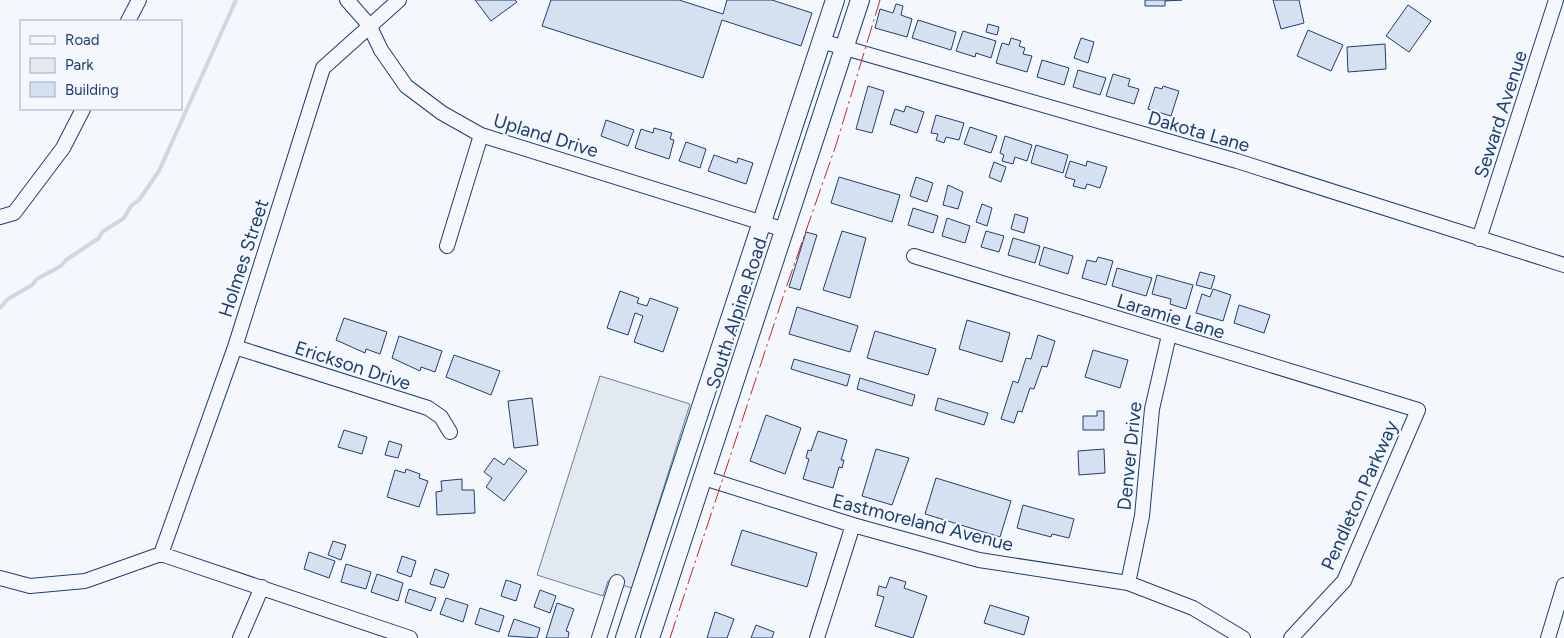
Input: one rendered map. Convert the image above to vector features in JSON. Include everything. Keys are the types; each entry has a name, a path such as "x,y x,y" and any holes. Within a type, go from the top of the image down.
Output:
{"main road":[{"name":"South Alpine Road","path":"625,638 835,0"},
{"name":"South Alpine Road","path":"650,638 860,0"}],"street":[{"path":"129,20 139,0"},
{"name":"Upland Drive","path":"347,0 369,25 381,50 406,86 442,113 481,135 785,230"},
{"name":"Holmes Street","path":"161,554 235,347 323,68 399,0"},
{"name":"Seward Avenue","path":"1480,239 1556,0"},
{"name":"Dakota Lane","path":"821,41 1237,162 1564,265"},
{"path":"0,217 14,213 63,148 82,110"},
{"path":"447,246 481,135"},
{"name":"Laramie Lane","path":"914,256 1418,410"},
{"name":"Denver Drive","path":"1128,583 1142,516 1152,409 1168,335"},
{"name":"Erickson Drive","path":"235,347 428,408 441,417 450,432"},
{"name":"Pendleton Parkway","path":"1291,638 1344,581 1418,410"},
{"name":"Eastmoreland Avenue","path":"704,478 853,525 978,560 1128,583 1193,608 1243,638"},
{"path":"817,638 853,525"},
{"path":"0,578 30,586 85,581 161,554 410,638"},
{"path":"599,638 617,582"},
{"path":"1548,638 1564,585"},
{"path":"240,638 262,588"}],"green space":[{"path":"600,376 690,404 632,588 608,581 603,596 537,575"}],"building":[{"path":"475,0 515,0 517,2 491,21"},
{"path":"551,0 679,0 723,14 727,0 772,0 812,13 801,46 722,20 703,78 542,26"},
{"path":"1145,0 1182,0 1165,1 1165,6 1145,6"},
{"path":"1273,0 1299,0 1304,23 1281,29"},
{"path":"896,4 903,6 901,15 912,19 907,37 875,28 880,9 893,13"},
{"path":"1408,5 1431,21 1409,52 1386,36"},
{"path":"918,20 956,32 951,50 912,38"},
{"path":"988,24 999,27 997,35 986,32"},
{"path":"1308,30 1343,45 1331,71 1297,56"},
{"path":"963,31 996,41 991,58 976,53 975,57 956,51"},
{"path":"1011,38 1021,41 1019,46 1025,48 1023,54 1032,56 1027,72 996,63 1002,43 1009,45"},
{"path":"1081,38 1094,42 1088,63 1074,58"},
{"path":"1385,44 1386,69 1348,72 1347,47"},
{"path":"1042,60 1069,68 1064,85 1037,77"},
{"path":"1078,70 1106,78 1100,95 1073,87"},
{"path":"1113,74 1130,79 1128,86 1139,89 1134,104 1106,96"},
{"path":"868,86 884,91 872,133 856,129"},
{"path":"1163,86 1179,91 1171,116 1148,109 1155,87 1162,89"},
{"path":"906,106 924,112 917,133 890,124 895,109 904,112"},
{"path":"936,115 964,123 959,140 946,137 944,143 936,140 938,134 931,133"},
{"path":"606,120 634,130 628,146 601,136"},
{"path":"970,127 997,136 991,153 964,144"},
{"path":"654,128 672,133 670,139 674,140 669,159 635,148 641,129 653,133"},
{"path":"1005,136 1032,145 1027,161 1015,157 1013,164 1002,161 1004,155 1000,153"},
{"path":"686,142 706,149 700,168 679,161"},
{"path":"1036,145 1068,155 1063,173 1031,163"},
{"path":"714,155 737,163 738,158 753,163 746,184 708,171"},
{"path":"1070,161 1086,166 1087,161 1107,167 1100,188 1087,184 1085,189 1073,186 1075,180 1065,177"},
{"path":"994,162 1006,167 1001,182 989,177"},
{"path":"839,177 900,195 892,222 831,203"},
{"path":"916,177 933,183 927,202 910,196"},
{"path":"948,185 963,192 958,209 943,205"},
{"path":"982,204 992,208 987,226 976,222"},
{"path":"913,208 938,216 933,233 908,225"},
{"path":"1015,214 1028,218 1024,233 1011,229"},
{"path":"947,218 970,226 965,243 942,236"},
{"path":"842,231 866,238 850,298 823,290"},
{"path":"986,231 1004,236 999,252 981,247"},
{"path":"806,232 817,235 800,290 789,287"},
{"path":"1013,238 1040,246 1035,263 1008,255"},
{"path":"1044,247 1073,256 1068,274 1039,265"},
{"path":"1098,257 1113,261 1106,285 1082,278 1087,260 1096,262"},
{"path":"1117,268 1152,278 1146,296 1112,286"},
{"path":"1200,272 1215,276 1211,289 1196,285"},
{"path":"1157,275 1193,285 1186,309 1170,304 1171,299 1152,294"},
{"path":"1213,289 1231,295 1223,321 1196,313 1202,294 1210,297"},
{"path":"620,291 639,298 637,303 647,306 650,298 678,308 663,352 634,342 643,316 635,313 628,335 607,328"},
{"path":"1239,305 1270,315 1264,333 1234,323"},
{"path":"797,307 858,326 850,352 789,334"},
{"path":"344,318 387,332 380,354 366,349 365,353 336,340"},
{"path":"967,320 1010,333 1002,362 959,349"},
{"path":"875,331 936,349 928,375 867,358"},
{"path":"1038,335 1055,341 1047,367 1042,366 1034,389 1030,388 1022,412 1018,411 1014,423 1001,419 1013,381 1018,383 1026,358 1031,359"},
{"path":"399,336 442,351 435,372 421,367 420,371 392,358"},
{"path":"1093,350 1128,360 1120,388 1085,377"},
{"path":"454,355 500,371 491,395 446,377"},
{"path":"794,359 850,375 847,386 791,369"},
{"path":"860,378 915,395 912,406 857,389"},
{"path":"532,398 538,445 514,448 508,401"},
{"path":"938,398 988,413 984,425 935,410"},
{"path":"1097,411 1104,411 1104,430 1083,430 1083,416 1097,416"},
{"path":"766,415 801,428 785,474 750,461"},
{"path":"344,430 367,437 362,454 338,447"},
{"path":"818,431 847,440 841,460 844,460 842,468 839,467 833,488 803,479 809,459 806,458 808,450 811,451"},
{"path":"389,441 402,445 398,458 385,455"},
{"path":"876,449 909,458 892,505 862,496"},
{"path":"1104,449 1105,473 1079,475 1078,451"},
{"path":"494,458 504,465 509,458 527,471 504,501 486,487 492,478 484,472"},
{"path":"406,469 420,474 419,478 428,481 419,507 387,497 395,470 405,473"},
{"path":"936,478 1011,501 1000,537 925,514"},
{"path":"462,479 462,490 474,490 475,513 437,515 436,492 442,491 441,481"},
{"path":"1023,505 1074,519 1069,538 1052,534 1051,537 1017,528"},
{"path":"742,530 817,553 807,587 731,565"},
{"path":"333,541 346,545 341,560 328,555"},
{"path":"309,552 335,561 329,578 304,569"},
{"path":"402,556 416,561 411,577 397,572"},
{"path":"346,564 371,572 366,589 341,582"},
{"path":"435,569 449,574 444,588 430,584"},
{"path":"377,574 403,583 398,601 371,592"},
{"path":"890,577 906,582 904,588 927,596 913,638 875,626 884,597 877,595 879,586 886,588"},
{"path":"506,580 521,585 516,601 501,596"},
{"path":"409,589 436,598 431,611 405,602"},
{"path":"540,590 556,596 550,613 534,607"},
{"path":"446,598 468,605 463,622 440,614"},
{"path":"557,603 574,609 566,631 569,632 568,638 546,638"},
{"path":"990,605 1029,617 1024,635 984,623"},
{"path":"480,608 504,616 499,632 475,624"},
{"path":"715,612 734,619 727,638 707,638"},
{"path":"514,619 540,628 537,638 508,636"},
{"path":"756,625 774,632 772,638 751,638"}],"waterway":[{"path":"0,308 8,299 32,285 37,279 61,266 66,260 99,238 102,232 124,218 131,206 139,200 159,171 236,0"}],"power":[{"path":"670,638 786,288 836,145 880,0"}]}
